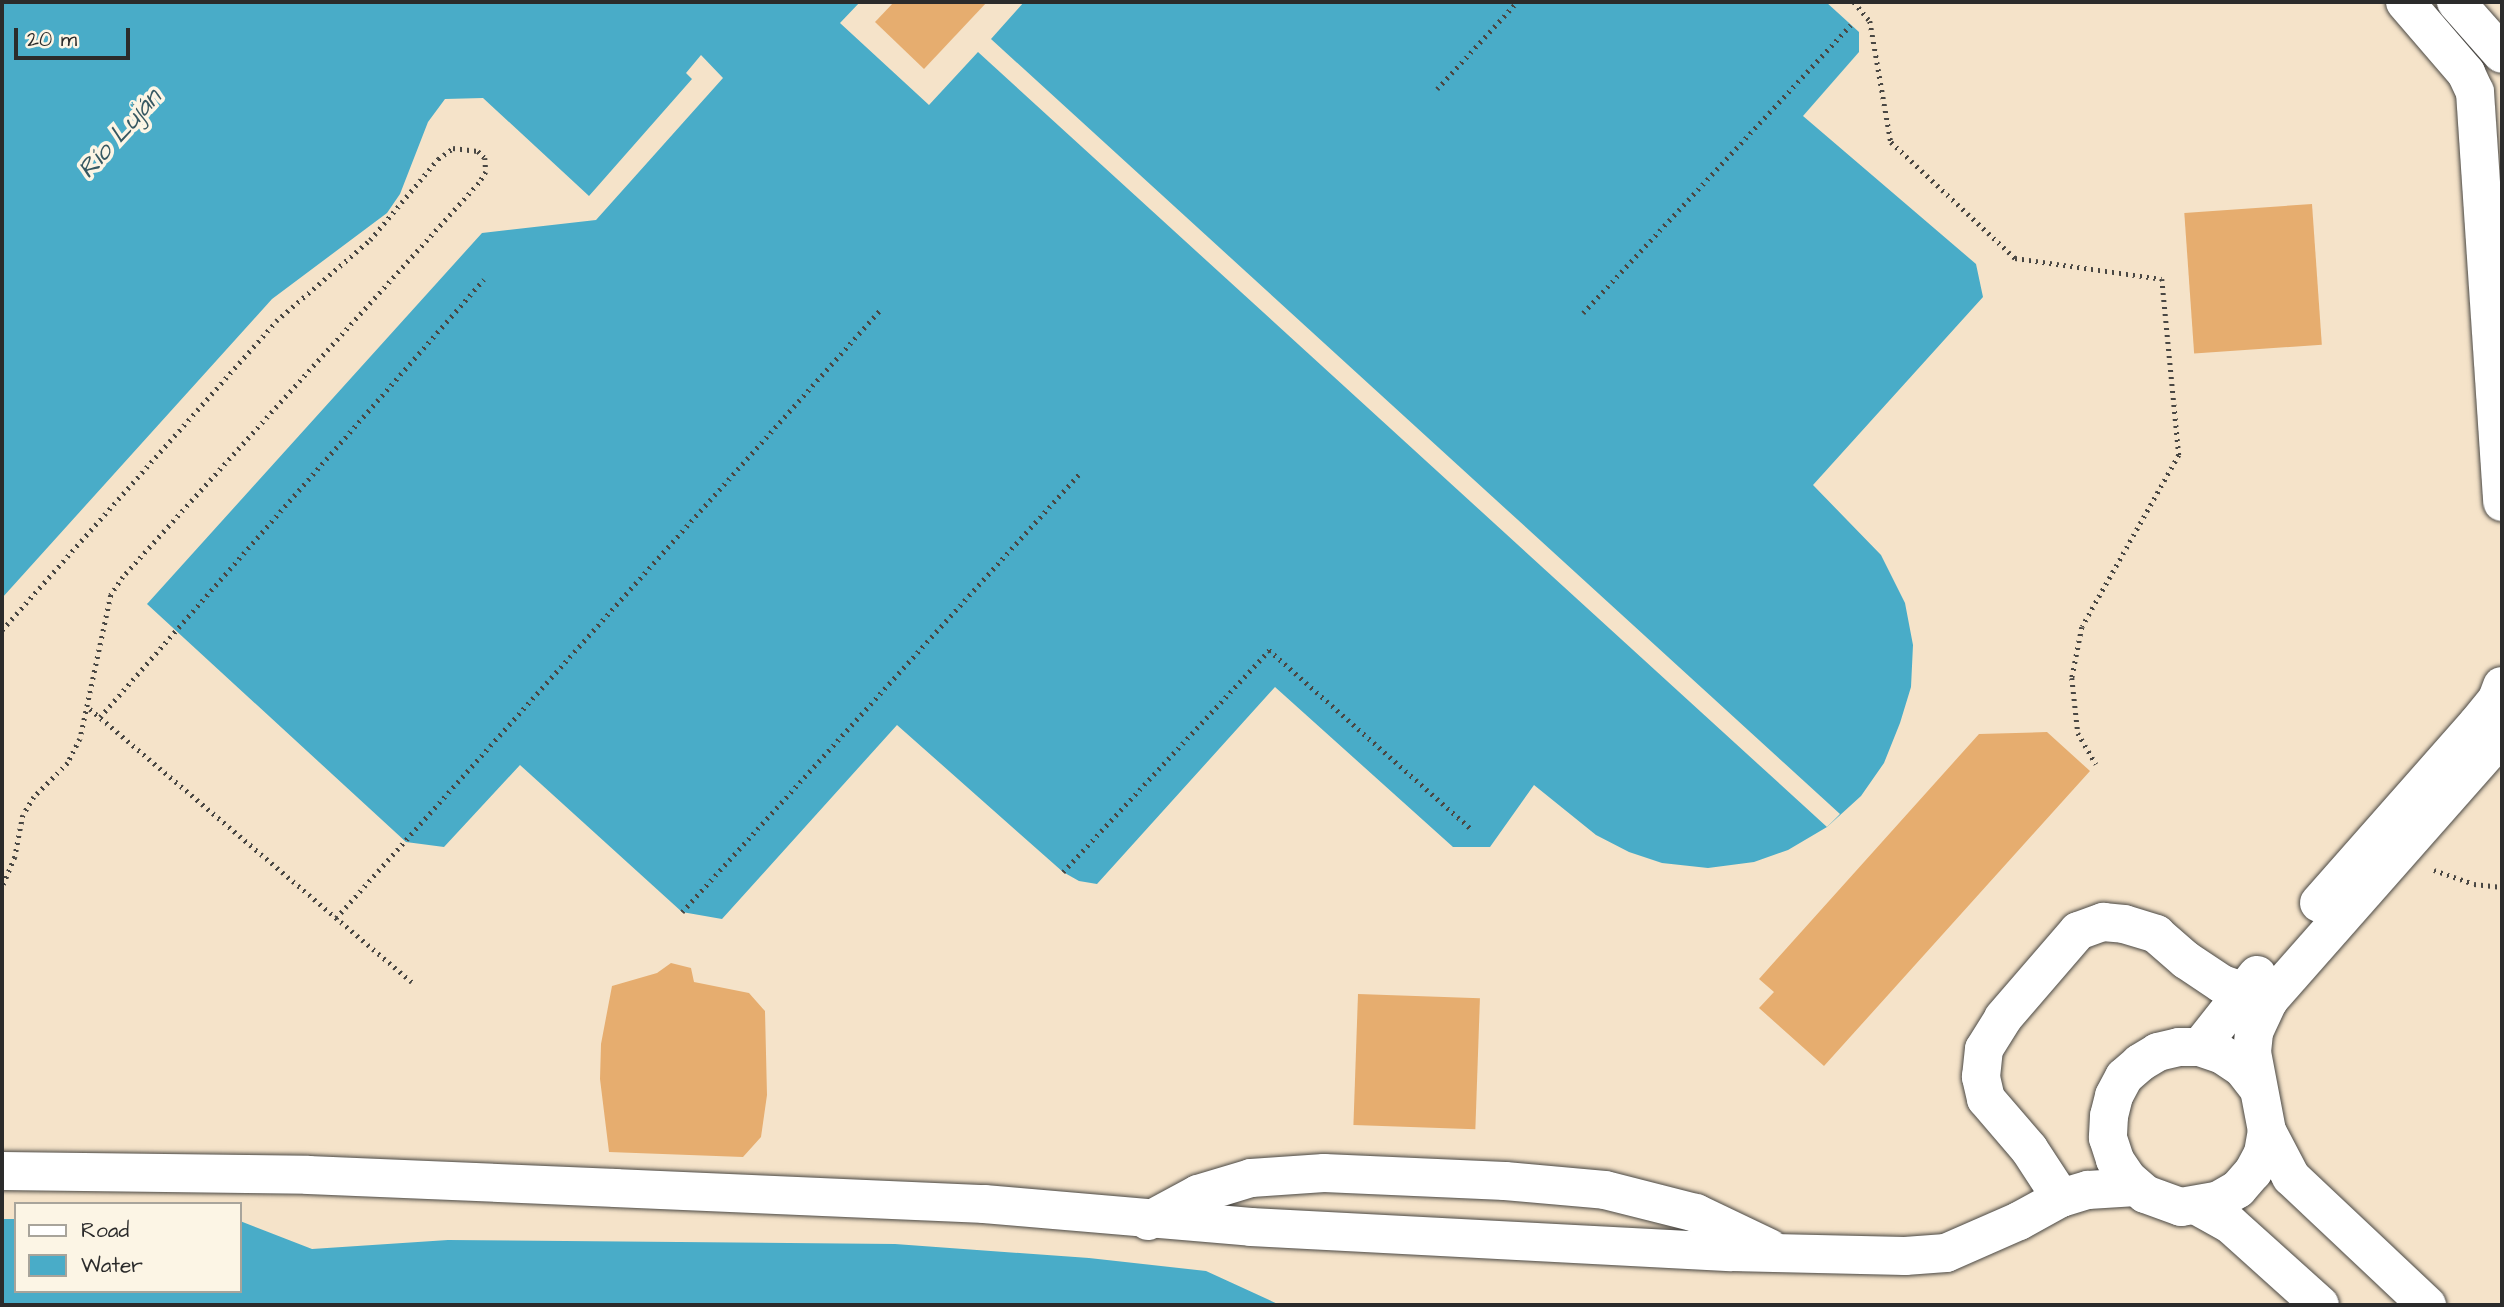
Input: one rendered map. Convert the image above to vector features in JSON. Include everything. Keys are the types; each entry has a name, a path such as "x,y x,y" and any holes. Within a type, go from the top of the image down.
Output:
{"street":[{"path":"2405,2 2466,73 2488,86 2502,502"},
{"path":"2456,2 2502,54"},
{"path":"2257,1087 2242,1068 2222,1055 2200,1047 2179,1047 2158,1052 2124,1077 2111,1106 2108,1138 2115,1160 2136,1187 2165,1203 2197,1206 2219,1200 2238,1189 2253,1172 2263,1153 2267,1131 2265,1108 2257,1087 2252,1052 2255,996 2497,699 2502,686"},
{"path":"2200,1047 2398,854 2502,736"},
{"path":"2061,1198 2029,1149 1986,1099 1982,1077 1984,1049 2003,1018 2078,931 2102,922 2124,924 2156,934 2186,960 2255,996"},
{"path":"2267,1131 2291,1177 2427,1305"},
{"path":"2061,1198 2095,1162 2108,1138"},
{"path":"2,1171 308,1175 616,1188 984,1205 1148,1221 1780,1253 1905,1255 1946,1253 2019,1221 2061,1198 2088,1190 2136,1187"},
{"path":"1148,1221 1198,1194 1251,1178 1324,1173 1505,1181 1605,1190 1696,1213 1780,1253"},
{"path":"2197,1206 2230,1224 2320,1305"}],"path":[{"path":"1437,89 1517,2"},
{"path":"1854,2 1870,21 1891,142 2015,258 2162,279 2179,455 2082,627 2072,678 2078,733 2096,764"},
{"path":"1583,313 1851,25"},
{"path":"2,630 276,321 370,240 438,159 453,148 478,151 485,158 486,172 479,183 123,577 111,595 89,708 80,738 68,763 34,797 23,815 15,857 2,888"},
{"path":"100,718 484,279"},
{"path":"336,918 880,310"},
{"path":"682,912 1081,472"},
{"path":"1063,872 1269,650 1471,829"},
{"path":"89,708 412,982"},
{"path":"2398,854 2474,884 2502,887"}],"water":[{"name":"Río Luján","path":"2,2 1826,2 1859,32 1859,52 1803,116 1976,264 1983,297 1813,485 1881,555 1905,603 1913,645 1911,687 1900,723 1884,763 1861,796 1827,827 1788,850 1754,862 1708,868 1662,863 1629,852 1596,835 1534,785 1490,847 1453,847 1275,687 1097,884 1079,881 1063,872 897,725 722,919 682,912 520,765 444,847 406,842 147,604 482,233 596,220 723,78 701,55 686,73 692,79 589,196 483,98 445,99 428,122 400,194 387,213 272,299 2,598"},
{"path":"2,1219 14,1219 14,1293 242,1293 242,1222 312,1249 448,1240 895,1244 1089,1258 1206,1271 1280,1305 2,1305"}],"pier":[{"path":"860,2 1024,2 991,39 1840,814 1827,827 978,52 929,105 840,23"}],"building":[{"path":"894,2 987,2 924,69 875,22"},
{"path":"2312,204 2322,345 2194,354 2184,213"},
{"path":"2047,732 2090,771 1824,1066 1759,1008 1774,992 1759,979 1979,734"},
{"path":"671,963 691,968 694,982 749,993 765,1011 767,1095 761,1137 743,1157 609,1152 600,1079 601,1044 612,986 657,973"},
{"path":"1358,994 1480,998 1475,1129 1353,1125"}]}
